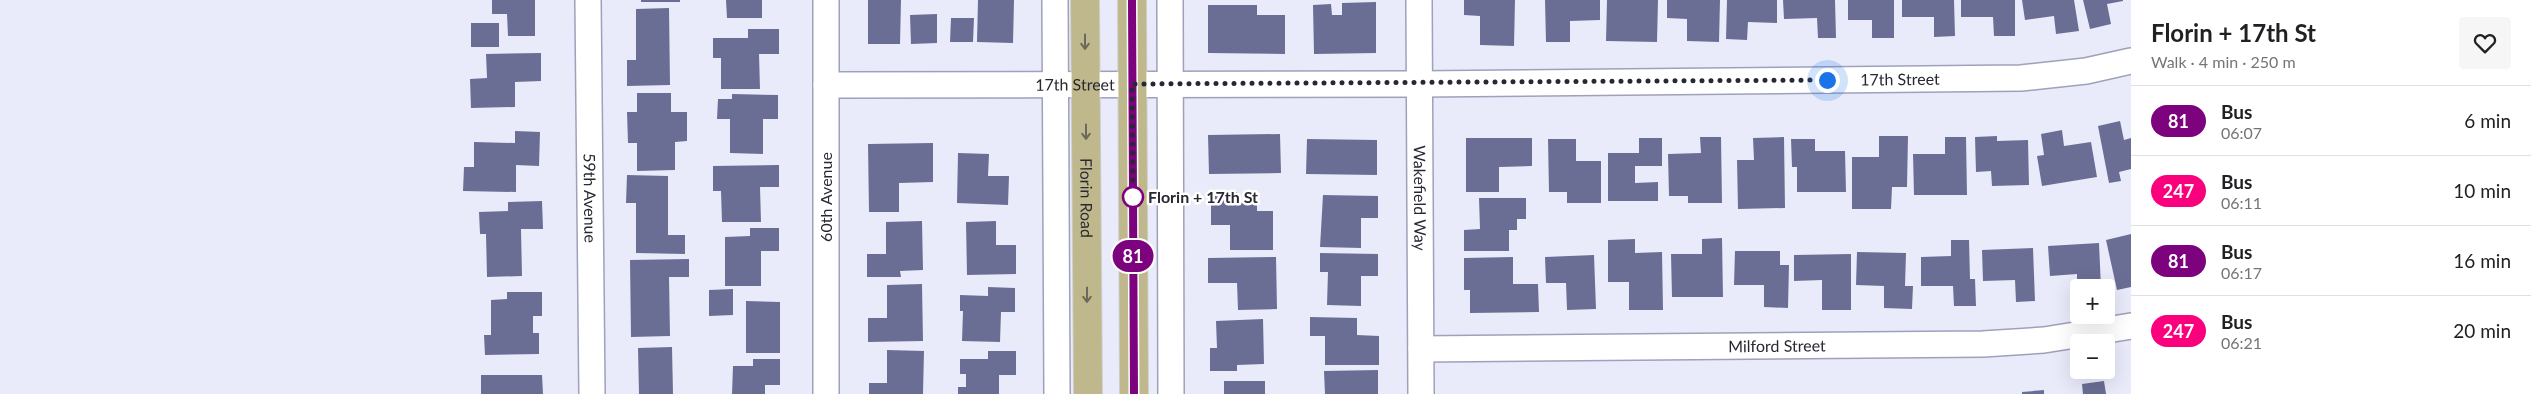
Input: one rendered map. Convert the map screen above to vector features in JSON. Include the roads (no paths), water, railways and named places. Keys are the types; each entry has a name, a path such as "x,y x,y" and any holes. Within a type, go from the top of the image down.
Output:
{"main road":[{"name":"Florin Road","path":"1085,0 1088,394"},
{"path":"1132,0 1134,394"}],"street":[{"name":"59th Avenue","path":"588,0 592,394"},
{"name":"60th Avenue","path":"826,0 826,394"},
{"name":"Florin Road","path":"1055,0 1058,394"},
{"path":"1170,0 1171,394"},
{"name":"Wakefield Way","path":"1419,0 1421,394"},
{"name":"17th Street","path":"826,85 1085,83 1420,84 2021,78 2086,71 2131,61"},
{"name":"Milford Street","path":"1421,349 1983,344 2044,340 2131,326"}],"place":[{"name":"Florin + 17th St","path":"1133,197"}]}
